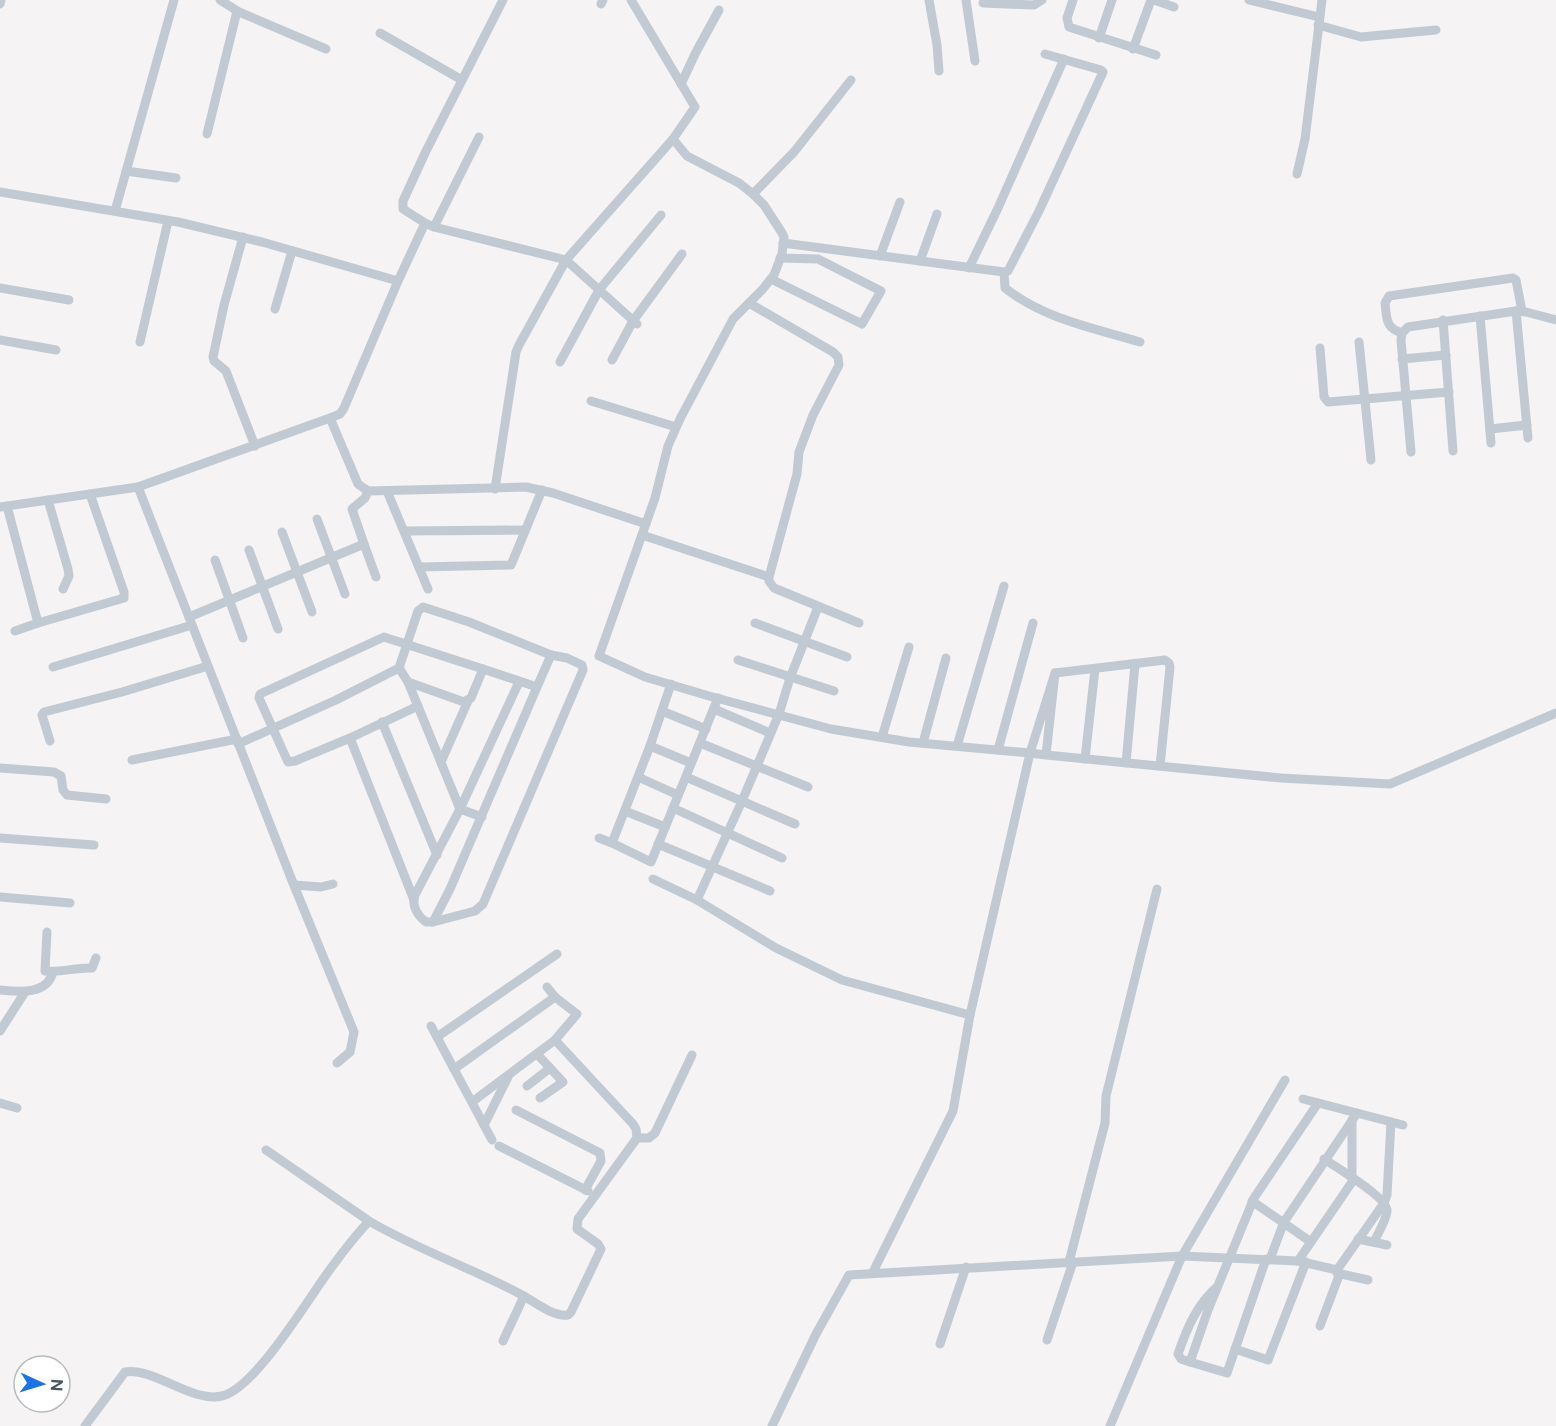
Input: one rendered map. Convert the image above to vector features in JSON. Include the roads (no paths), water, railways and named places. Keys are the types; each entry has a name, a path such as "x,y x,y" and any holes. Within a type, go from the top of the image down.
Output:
{"street":[{"path":"115,211 174,0"},
{"path":"220,0 237,11 326,49"},
{"path":"503,0 426,151 403,201 403,209 406,213 430,225 566,260 635,322"},
{"path":"495,489 516,352 566,260 673,139 695,107 631,0"},
{"path":"929,0 939,71"},
{"path":"966,0 975,61"},
{"path":"983,3 1034,5 1042,0"},
{"path":"1072,0 1066,18 1069,27 1156,55"},
{"path":"1099,38 1112,0"},
{"path":"1133,49 1152,0 1174,7"},
{"path":"1249,0 1361,37 1436,30"},
{"path":"1297,174 1305,139 1322,0"},
{"path":"681,84 719,10"},
{"path":"207,134 237,11"},
{"path":"380,33 462,80"},
{"path":"783,243 1004,272 1011,268 1103,74 1101,70 1045,54"},
{"path":"969,268 1003,198 1064,59"},
{"path":"753,194 794,152 851,80"},
{"path":"38,623 4,507 138,488 340,414 398,281 479,137"},
{"path":"673,139 687,156 739,183 753,194 764,205 784,237 780,258 771,279 733,319 676,427 668,446 656,498 599,656 645,676 831,729 923,743 1281,778 1390,784 1556,713"},
{"path":"126,171 176,178"},
{"path":"0,192 168,220 243,237 398,281"},
{"path":"880,256 900,202"},
{"path":"920,261 937,214"},
{"path":"560,362 599,290 661,215"},
{"path":"140,342 168,220"},
{"path":"243,237 213,357 214,361 226,371 255,446"},
{"path":"274,309 292,250"},
{"path":"612,360 682,254"},
{"path":"771,279 862,324 881,291 818,259 780,258"},
{"path":"1004,272 1005,288 1020,300 1060,320 1140,342"},
{"path":"1402,333 1392,330 1389,326 1385,303 1389,296 1516,280 1528,438"},
{"path":"0,288 69,300"},
{"path":"749,303 833,352 838,357 839,365 813,415 799,452 797,474 769,581 774,588 859,623"},
{"path":"1411,452 1401,340 1402,333 1408,327 1443,320 1519,311 1556,320"},
{"path":"1479,315 1491,443"},
{"path":"1443,320 1453,451"},
{"path":"0,340 56,350"},
{"path":"1359,342 1371,460"},
{"path":"1320,348 1324,398 1328,402 1449,392"},
{"path":"1402,358 1446,355"},
{"path":"591,401 676,427"},
{"path":"330,418 358,484 368,491 526,487 542,490 646,524"},
{"path":"1490,429 1527,425"},
{"path":"138,488 354,1032 350,1052 337,1063"},
{"path":"419,567 507,566 512,563 542,490"},
{"path":"368,491 365,498 352,509 376,577"},
{"path":"387,491 428,589"},
{"path":"15,631 124,598 124,592 90,495"},
{"path":"48,500 69,573 63,589"},
{"path":"317,519 345,594"},
{"path":"405,531 525,530"},
{"path":"282,532 312,612"},
{"path":"642,535 770,578"},
{"path":"53,667 190,621 228,600 364,544"},
{"path":"249,550 279,629"},
{"path":"215,560 243,638"},
{"path":"957,746 1004,586"},
{"path":"132,760 237,741 336,700 399,668 418,611 423,607 582,665 583,670 483,904 475,911 433,922 426,922 420,917 350,738"},
{"path":"697,900 779,714 790,678 818,607"},
{"path":"755,623 848,657"},
{"path":"998,750 1033,623"},
{"path":"418,706 350,738 290,762 259,698 261,693 381,637 389,637 407,645 537,687"},
{"path":"882,737 909,647"},
{"path":"433,922 482,818 551,655"},
{"path":"923,743 945,658"},
{"path":"738,660 834,692"},
{"path":"1055,673 1165,660 1170,667 1160,766"},
{"path":"1126,763 1135,664"},
{"path":"50,741 43,712 122,692 208,666"},
{"path":"399,668 408,682 460,809 482,818"},
{"path":"441,762 483,669"},
{"path":"1085,759 1095,669"},
{"path":"873,1272 953,1111 970,1015 1030,753 1055,673"},
{"path":"1046,755 1055,673"},
{"path":"408,682 460,701 468,701"},
{"path":"414,900 460,809 519,682"},
{"path":"612,843 650,746 671,684"},
{"path":"599,838 651,862 718,698"},
{"path":"714,709 770,733"},
{"path":"662,711 706,729"},
{"path":"382,722 437,855"},
{"path":"700,743 808,787"},
{"path":"650,746 692,763"},
{"path":"0,768 54,772 61,776 63,790 67,795 106,799"},
{"path":"638,777 678,795"},
{"path":"686,777 795,824"},
{"path":"673,808 782,858"},
{"path":"625,811 665,827"},
{"path":"0,838 94,845"},
{"path":"658,844 770,891"},
{"path":"652,879 697,900 776,948 842,980 970,1015"},
{"path":"294,885 321,887 333,884"},
{"path":"1047,1340 1071,1262 1105,1123 1106,1096 1157,889"},
{"path":"0,897 70,903"},
{"path":"47,932 45,969 47,971 79,967 92,968 96,958"},
{"path":"437,1037 557,954"},
{"path":"0,990 25,992 47,983 53,972"},
{"path":"472,1102 555,1040 577,1014 555,997 547,987"},
{"path":"0,1031 25,992"},
{"path":"454,1069 555,997"},
{"path":"430,1026 496,1143 596,1195"},
{"path":"266,1150 369,1221 392,1234 561,1315 568,1315 572,1312 601,1249 577,1228 578,1219 637,1138 637,1133 633,1124 555,1040"},
{"path":"537,1053 563,1082 540,1098"},
{"path":"637,1138 649,1138 655,1133 692,1055"},
{"path":"527,1086 550,1068"},
{"path":"484,1125 509,1075"},
{"path":"1110,1426 1182,1256 1285,1080"},
{"path":"1303,1099 1354,1117 1403,1125"},
{"path":"0,1103 16,1108"},
{"path":"1190,1362 1252,1201 1318,1103"},
{"path":"516,1110 600,1153 601,1161 585,1190"},
{"path":"1218,1286 1208,1294 1187,1328 1179,1357 1225,1374 1284,1222 1354,1117"},
{"path":"1235,1349 1268,1360 1302,1261 1311,1242 1352,1182 1354,1117"},
{"path":"1320,1326 1338,1272 1384,1203 1389,1184 1391,1122"},
{"path":"1324,1159 1353,1178 1384,1203 1386,1211 1374,1242"},
{"path":"1252,1201 1311,1242"},
{"path":"85,1426 125,1372 138,1372 206,1396 222,1396 243,1384 268,1356 334,1264 369,1221"},
{"path":"1358,1239 1387,1245"},
{"path":"772,1426 816,1334 844,1280 849,1275 1182,1256 1302,1261 1368,1280"},
{"path":"940,1344 966,1267"},
{"path":"503,1341 524,1296"}]}
